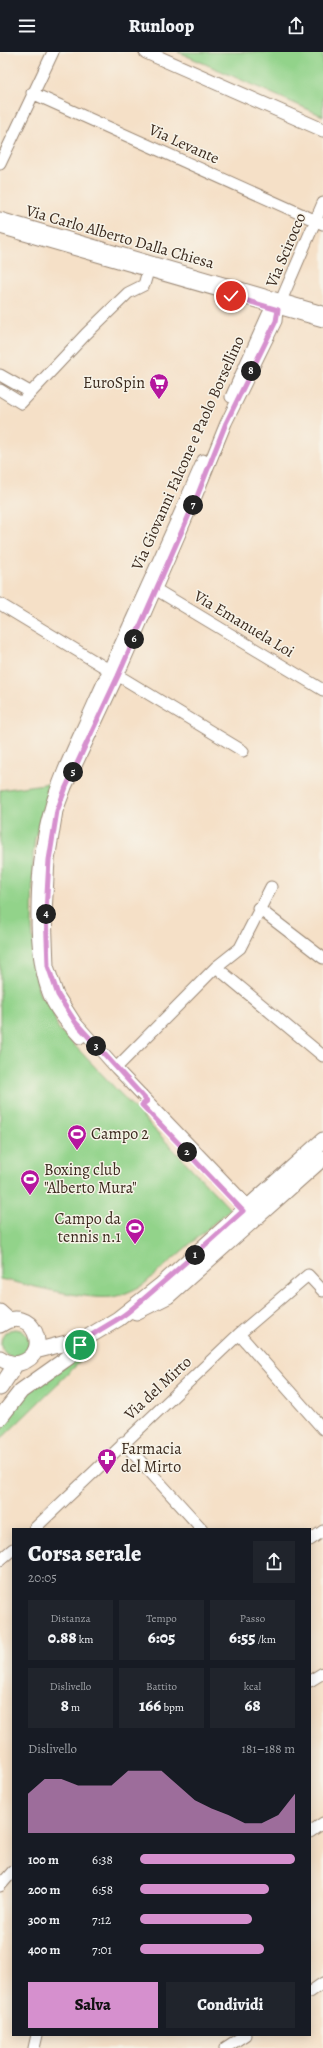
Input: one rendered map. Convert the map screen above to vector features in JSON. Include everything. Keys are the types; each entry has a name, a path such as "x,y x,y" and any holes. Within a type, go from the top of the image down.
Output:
{"main road":[{"path":"35,1351 60,1346 86,1338 118,1319 150,1306 168,1296 323,1140"},
{"path":"250,1214 323,1158"},
{"path":"3,1319 21,1320 29,1324 37,1336 60,1346"},
{"path":"0,1358 6,1362 16,1364 27,1360 35,1351 37,1336"},
{"path":"0,1418 21,1390 69,1357 86,1338"},
{"path":"0,1388 16,1364"}],"street":[{"path":"0,164 32,93 53,52"},
{"path":"146,52 323,130"},
{"name":"Via Levante","path":"32,93 319,223"},
{"name":"Via Scirocco","path":"279,305 319,223 323,202"},
{"name":"Via Carlo Alberto Dalla Chiesa","path":"0,218 279,305 323,321"},
{"name":"Via Carlo Alberto Dalla Chiesa","path":"0,228 148,271 279,305 323,312"},
{"path":"0,390 22,403 30,392 64,356 128,294 144,285 148,271"},
{"name":"Via Giovanni Falcone e Paolo Borsellino","path":"250,1214 83,1036 58,995 48,966 44,866 49,813 60,780 114,673 260,331 268,314 279,305"},
{"path":"0,375 30,392"},
{"name":"Via Emanuela Loi","path":"152,587 323,690"},
{"path":"0,604 48,631 243,751"},
{"path":"116,1068 216,967 240,948 258,908 271,887"},
{"path":"258,908 323,958"},
{"path":"216,967 323,1056"},
{"name":"Via Giovanni Falcone e Paolo Borsellino","path":"83,1036 116,1068 145,1103"},
{"name":"Via del Mirto","path":"35,1528 123,1442 238,1334 308,1275 323,1291"},
{"path":"238,1334 323,1429"},
{"path":"123,1442 201,1528"},
{"path":"311,1539 323,1531"},
{"path":"0,1560 12,1550"},
{"path":"311,1680 323,1673"},
{"path":"311,1831 323,1824"},
{"path":"0,1886 12,1872"},
{"path":"311,1991 323,1983"},
{"path":"34,2048 37,2036"},
{"path":"225,2048 243,2036"}],"green space":[{"path":"178,52 323,52 323,116"},
{"path":"51,783 35,838 33,854 32,929 38,990 41,997 49,1002 58,1028 230,1209 143,1285 124,1294 112,1297 72,1294 0,1279 0,790"},
{"path":"15,1329 21,1330 25,1333 28,1337 28,1349 25,1353 21,1356 15,1357 9,1356 5,1353 2,1349 1,1343 2,1337 5,1333 9,1330"},
{"path":"89,1353 0,1440 3,1426 10,1412 20,1400 47,1377 76,1359"}],"place":[{"name":"EuroSpin","path":"159,400"},
{"name":"Campo 2","path":"77,1151"},
{"name":"Boxing club \"Alberto Mura\"","path":"30,1196"},
{"name":"Campo da tennis n.1","path":"135,1245"},
{"name":"Farmacia del Mirto","path":"107,1475"}],"route":[{"path":"80,1345 86,1338 118,1319 160,1286 243,1211 142,1105 147,1101 76,1023 58,995 48,966 46,912 49,860 57,811 66,787 118,676 196,499 226,423 276,321 278,310 231,296"}]}
